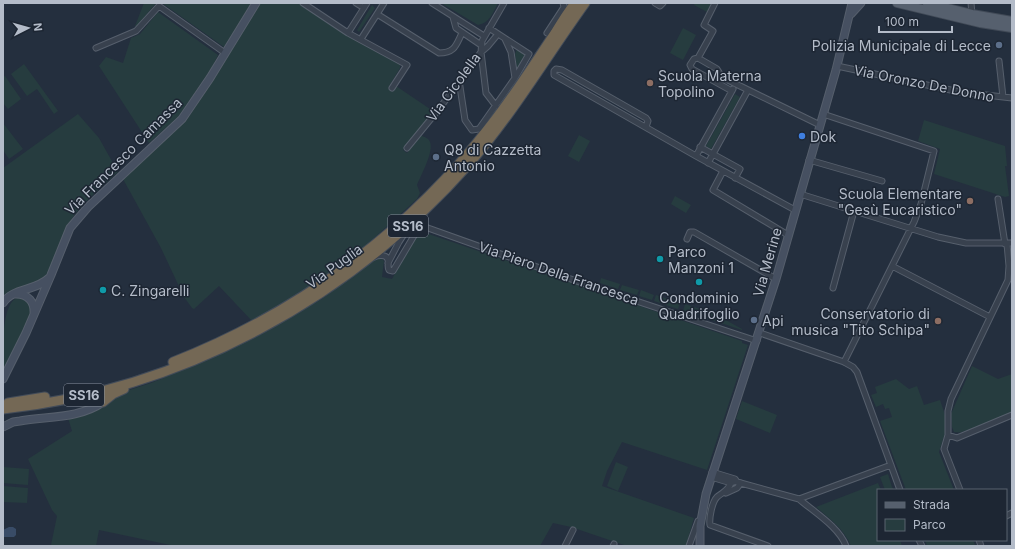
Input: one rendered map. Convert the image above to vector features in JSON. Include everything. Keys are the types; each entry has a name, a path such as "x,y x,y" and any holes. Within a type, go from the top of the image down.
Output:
{"highway":[{"name":"Via Puglia","path":"3,404 78,390 134,376 162,367 207,348 254,325 303,297 347,267 394,230 468,154 491,125 522,81 574,3"},
{"name":"Via Puglia","path":"3,410 80,396 115,387 163,372 215,352 258,331 307,302 361,265 414,221 469,164 492,135 585,3"},
{"path":"103,402 120,390 157,376 163,372"},
{"path":"3,400 37,396 41,398"}],"main road":[{"path":"897,3 980,23 1012,28"},
{"path":"927,3 972,14 1012,21"}],"street":[{"name":"Via Francesco Camassa","path":"3,379 33,318 52,275 70,228 77,218 182,119 210,78 256,3"},
{"path":"303,3 348,33 407,65 392,88"},
{"path":"356,3 364,8"},
{"path":"348,33 367,3"},
{"path":"361,39 384,3"},
{"path":"432,3 453,17 488,46"},
{"name":"Via Cicolella","path":"407,148 481,52 482,41 504,3"},
{"path":"547,33 564,6 563,3"},
{"path":"655,3 660,6 663,3"},
{"path":"715,3 704,26 713,31 698,58 694,59 690,65 692,69 732,91"},
{"name":"Via Merine","path":"700,546 702,511 712,474 760,333 837,66 852,3"},
{"name":"Via Merine","path":"849,17 855,8 861,3"},
{"path":"971,3 972,14"},
{"path":"96,48 136,31 158,6 225,53"},
{"path":"377,14 439,53 446,53 453,50 462,33"},
{"path":"453,17 456,28 462,33 482,41"},
{"path":"459,80 465,120 472,130 478,129 496,106 529,54 489,28"},
{"path":"496,106 486,93 481,52 498,34"},
{"path":"504,38 511,52 515,78"},
{"path":"698,58 717,70 722,77 820,125"},
{"path":"999,61 1002,97"},
{"name":"Via Oronzo De Donno","path":"837,66 960,92 1012,98"},
{"path":"646,127 648,120 646,118 562,70 556,69 554,71 554,75 708,163 795,210"},
{"path":"696,156 736,84"},
{"path":"708,163 748,90"},
{"path":"608,106 612,99"},
{"path":"823,114 934,151 921,204 844,362"},
{"path":"700,147 740,169 735,178"},
{"path":"810,160 882,181"},
{"path":"723,171 713,190 788,235"},
{"path":"800,194 938,237 966,243 1008,244"},
{"path":"960,489 944,449 948,434 948,411 951,399 1008,280 1008,244 998,199"},
{"path":"833,288 854,211"},
{"path":"388,263 403,235 414,221"},
{"name":"Via Piero Della Francesca","path":"361,265 376,256 383,255 387,257 389,270 393,271 418,229 422,227 428,228 582,283 757,341"},
{"path":"687,239 690,232 694,232 776,279"},
{"path":"892,266 990,317"},
{"path":"24,293 48,280 52,275"},
{"path":"3,303 12,294 24,293 31,290 38,292 42,297"},
{"path":"24,293 34,306 33,318"},
{"path":"760,333 844,362 853,367 857,372 900,489"},
{"path":"3,427 13,422 76,413 94,408 103,402"},
{"path":"948,434 957,438 1012,416"},
{"path":"799,499 891,465"},
{"path":"712,474 731,483 739,482"},
{"path":"712,474 735,479 739,482 799,499 835,529 844,540 846,546"},
{"path":"739,482 737,488 714,500 710,525 768,546"},
{"path":"723,494 731,483"},
{"path":"689,546 702,511"},
{"path":"565,546 572,530"}],"green space":[{"path":"144,3 156,3 137,26 135,26"},
{"path":"162,3 253,3 224,47"},
{"path":"260,3 298,3 332,26 400,64 400,68 388,88 392,91 396,86 433,111 403,150 407,153 420,135 430,142 431,146 429,157 417,185 420,193 417,199 370,243 342,265 298,294 252,321 219,286 194,309 192,308 184,297 161,248 123,179 190,115"},
{"path":"441,3 498,3 488,20 478,25"},
{"path":"695,3 712,3 707,12 694,5"},
{"path":"372,5 375,8 359,32 357,30"},
{"path":"158,12 218,55 211,69 179,116 149,143 99,66 106,57 123,63 131,38 140,34"},
{"path":"683,28 696,35 683,60 670,53"},
{"path":"517,49 525,54 517,69 515,54"},
{"path":"24,64 58,111 54,114 37,89 27,96 11,74"},
{"path":"5,76 21,99 8,109 3,103 3,77"},
{"path":"735,94 740,97 711,149 706,146"},
{"path":"78,114 99,138 118,172 88,199 75,214 65,231 52,265 46,276 37,283 13,290 3,297 3,168"},
{"path":"924,120 1005,146 1007,166 1005,166 1009,196 1005,197 934,174 940,149 918,141"},
{"path":"3,123 23,149 9,159 3,150"},
{"path":"579,135 590,141 579,162 568,156"},
{"path":"675,196 691,205 686,213 671,204"},
{"path":"420,231 742,341 742,343 748,345 707,470 622,442 607,471 602,486 694,518 686,546 627,546 571,527 553,523 540,546 175,546 99,530 96,546 51,545 57,516 52,510 28,459 72,431 68,418 85,414 104,406 117,394 151,383 202,362 262,334 320,300 376,259 382,259 384,261 382,277 392,279"},
{"path":"601,278 620,284 618,289 600,283"},
{"path":"622,285 639,290 637,295 620,290"},
{"path":"641,290 654,295 652,300 639,296"},
{"path":"656,295 680,303 678,309 654,301"},
{"path":"20,297 25,298 30,304 31,317 3,372 3,341 6,317 9,307 14,300"},
{"path":"685,304 700,309 698,315 683,311"},
{"path":"702,307 742,329 742,330 700,316"},
{"path":"972,366 998,379 1012,374 1012,412 966,431 954,432 951,414"},
{"path":"896,379 909,389 917,386 924,405 940,400 945,415 946,430 939,452 954,489 906,489 880,421 892,417 889,408 885,409 883,404 876,407 871,395 877,393 875,387"},
{"path":"742,401 777,415 770,433 736,419"},
{"path":"616,462 628,467 618,491 607,486"},
{"path":"3,467 29,469 28,485 3,483"},
{"path":"888,474 893,489 885,489 880,477"},
{"path":"878,483 881,489 877,489 877,541 900,541 902,546 851,546 841,529 816,507"},
{"path":"3,486 28,488 27,503 3,502"},
{"path":"925,541 973,541 975,545 927,546"}],"water":[{"path":"9,527 16,529 16,535 14,537 3,537 3,530"}],"place":[{"name":"Polizia Municipale di Lecce","path":"999,45"},
{"name":"Scuola Materna Topolino","path":"650,83"},
{"name":"Dok","path":"802,136"},
{"name":"Q8 di Cazzetta Antonio","path":"436,157"},
{"name":"Scuola Elementare \"Gesù Eucaristico\"","path":"970,201"},
{"name":"Parco Manzoni 1","path":"660,259"},
{"name":"Condominio Quadrifoglio","path":"699,282"},
{"name":"C. Zingarelli","path":"103,290"},
{"name":"Api","path":"754,320"},
{"name":"Conservatorio di musica \"Tito Schipa\"","path":"938,321"}]}
